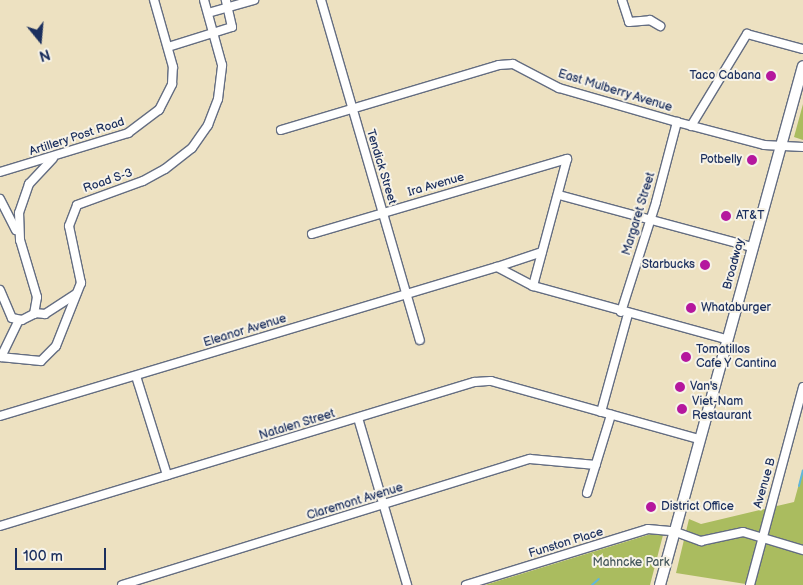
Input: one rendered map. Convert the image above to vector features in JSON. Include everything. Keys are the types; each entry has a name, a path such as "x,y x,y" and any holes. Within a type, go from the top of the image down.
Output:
{"main road":[{"name":"Broadway","path":"660,585 673,531 803,66"}],"street":[{"name":"Artillery Post Road","path":"0,172 128,133 152,116 164,102 172,84 173,67 154,0"},
{"name":"Road S-3","path":"1,357 31,362 49,356 76,294 81,277 69,229 71,214 84,199 143,181 165,169 197,141 214,112 221,86 222,65 204,0"},
{"path":"208,13 227,3 254,0"},
{"name":"Tendick Street","path":"320,0 420,340"},
{"path":"622,0 628,22 650,20 660,26"},
{"path":"168,47 232,27 227,3"},
{"path":"691,126 747,34 803,49"},
{"name":"East Mulberry Avenue","path":"282,130 499,66 513,64 559,88 677,122 764,145 803,147"},
{"name":"Margaret Street","path":"601,412 649,217 656,202 677,122"},
{"path":"20,240 19,213 26,190 38,171 60,154"},
{"name":"Ira Avenue","path":"312,234 567,159 559,195"},
{"path":"533,286 559,195 649,217 752,246"},
{"path":"0,199 20,240 37,297 35,312"},
{"name":"Eleanor Avenue","path":"0,416 542,252"},
{"path":"497,266 533,286 726,340"},
{"path":"0,290 8,314 19,320"},
{"path":"1,357 19,320 35,312 45,314 76,294"},
{"path":"136,376 167,475"},
{"name":"Natalen Street","path":"0,526 460,386 490,381 611,415"},
{"name":"Avenue B","path":"750,585 803,387"},
{"path":"587,493 611,415 699,439"},
{"path":"358,418 407,585"},
{"name":"Claremont Avenue","path":"122,585 530,460 596,465"},
{"name":"Funston Place","path":"466,585 648,529 673,531 701,541 736,532 762,537 803,550"}],"green space":[{"path":"803,104 803,140 794,137"},
{"path":"803,469 803,585 752,585 676,573 689,519 701,524 794,502"},
{"name":"Mahncke Park","path":"651,534 663,535 650,585 485,585"}],"waterway":[{"path":"799,486 803,470"},
{"path":"592,585 599,579"}],"place":[{"name":"Taco Cabana","path":"771,76"},
{"name":"Potbelly","path":"752,160"},
{"name":"AT&T","path":"726,216"},
{"name":"Starbucks","path":"705,265"},
{"name":"Whataburger","path":"691,308"},
{"name":"Tomatillos Cafe Y Cantina","path":"686,357"},
{"name":"Van's","path":"680,387"},
{"name":"Viet-Nam Restaurant","path":"682,409"},
{"name":"District Office","path":"651,507"}]}
